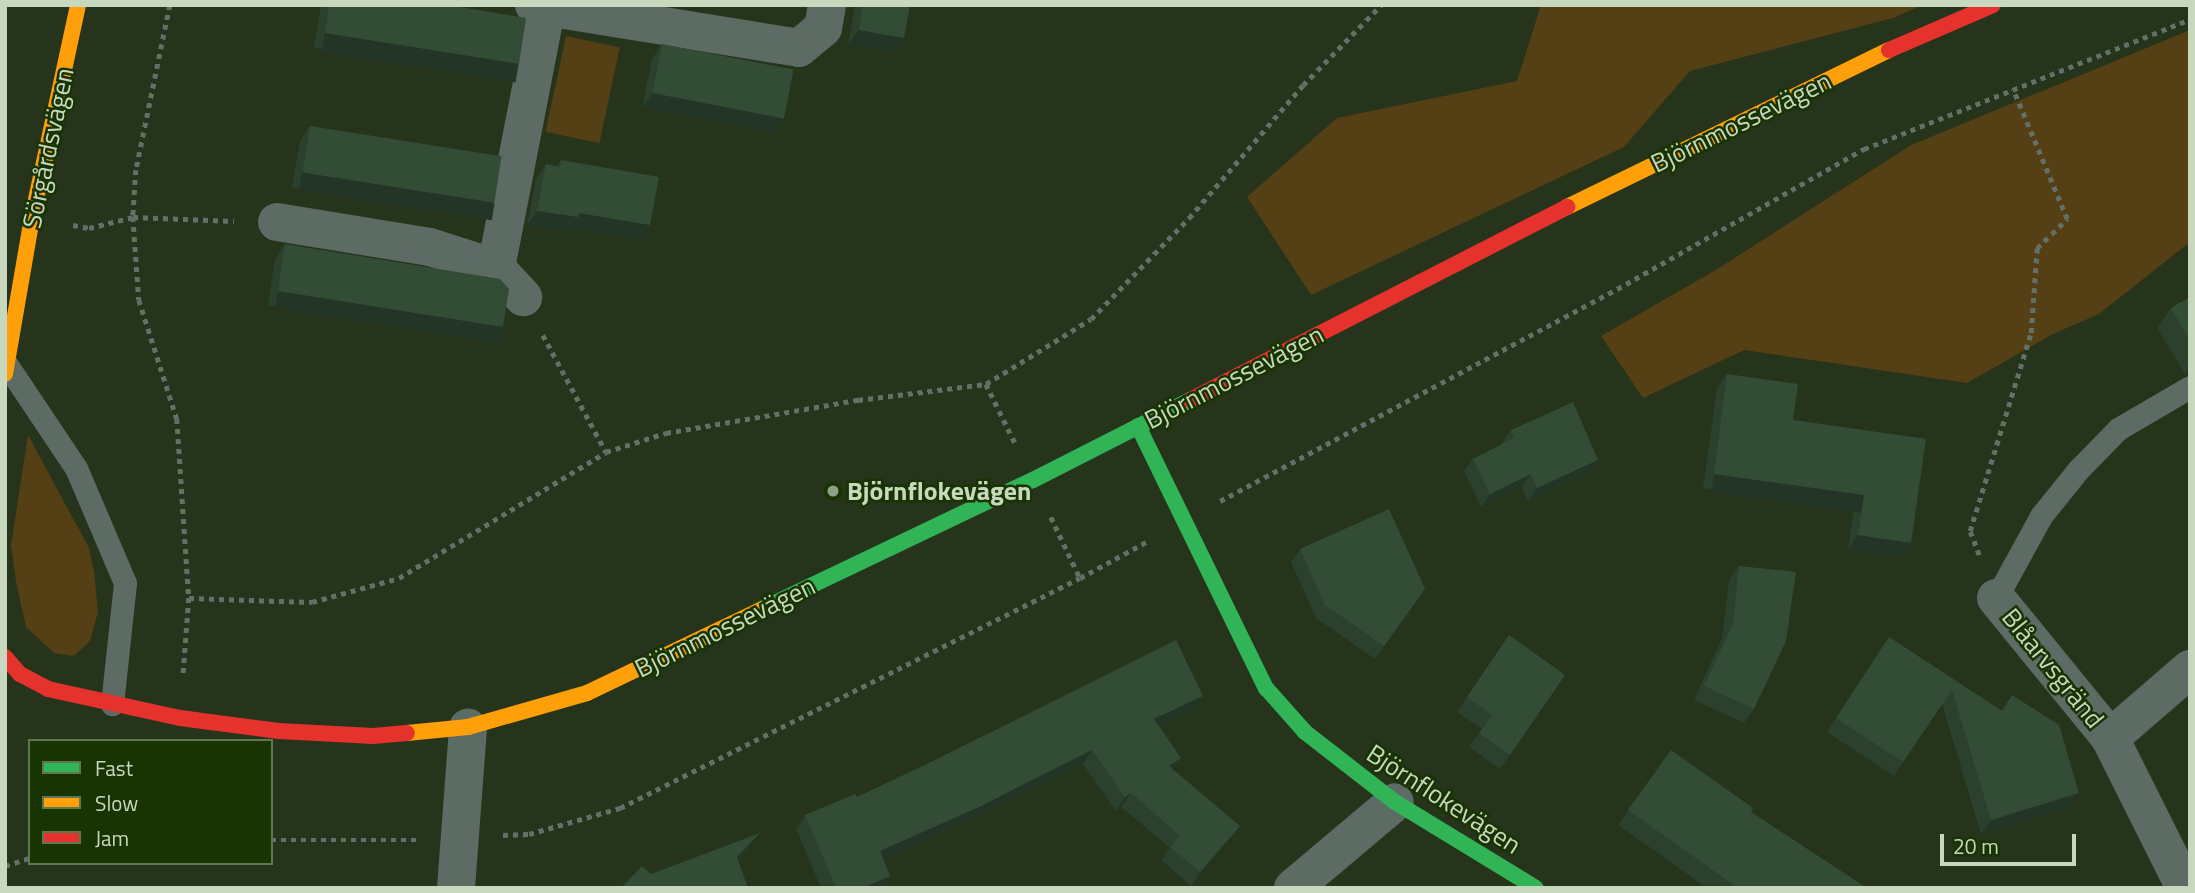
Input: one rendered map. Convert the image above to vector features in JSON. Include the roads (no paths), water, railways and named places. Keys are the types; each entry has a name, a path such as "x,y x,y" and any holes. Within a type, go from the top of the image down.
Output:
{"street":[{"name":"Sörgårdsvägen","path":"6,370 13,283 32,218 78,5"},
{"path":"496,268 543,6 799,48 823,28 827,5"},
{"name":"Björnmossevägen","path":"5,657 20,674 48,689 180,718 279,731 373,736 468,727 587,693 1033,480 1658,162 1864,61 1993,5"},
{"path":"277,222 430,247 496,268 523,297"},
{"name":"Björnflokevägen","path":"1138,426 1266,688 1305,732 1395,802 1536,888"},
{"name":"Blåarvsgränd","path":"1996,598 2110,738 2185,888"},
{"name":"Blåarvsgränd","path":"2110,738 2190,669"},
{"path":"456,888 468,727"},
{"path":"1293,888 1395,802"}],"lane":[{"path":"6,370 76,468 125,583 112,704"},
{"path":"1996,598 2041,516 2078,470 2118,429 2190,387"}],"place":[{"name":"Björnflokevägen","path":"833,491"}]}
